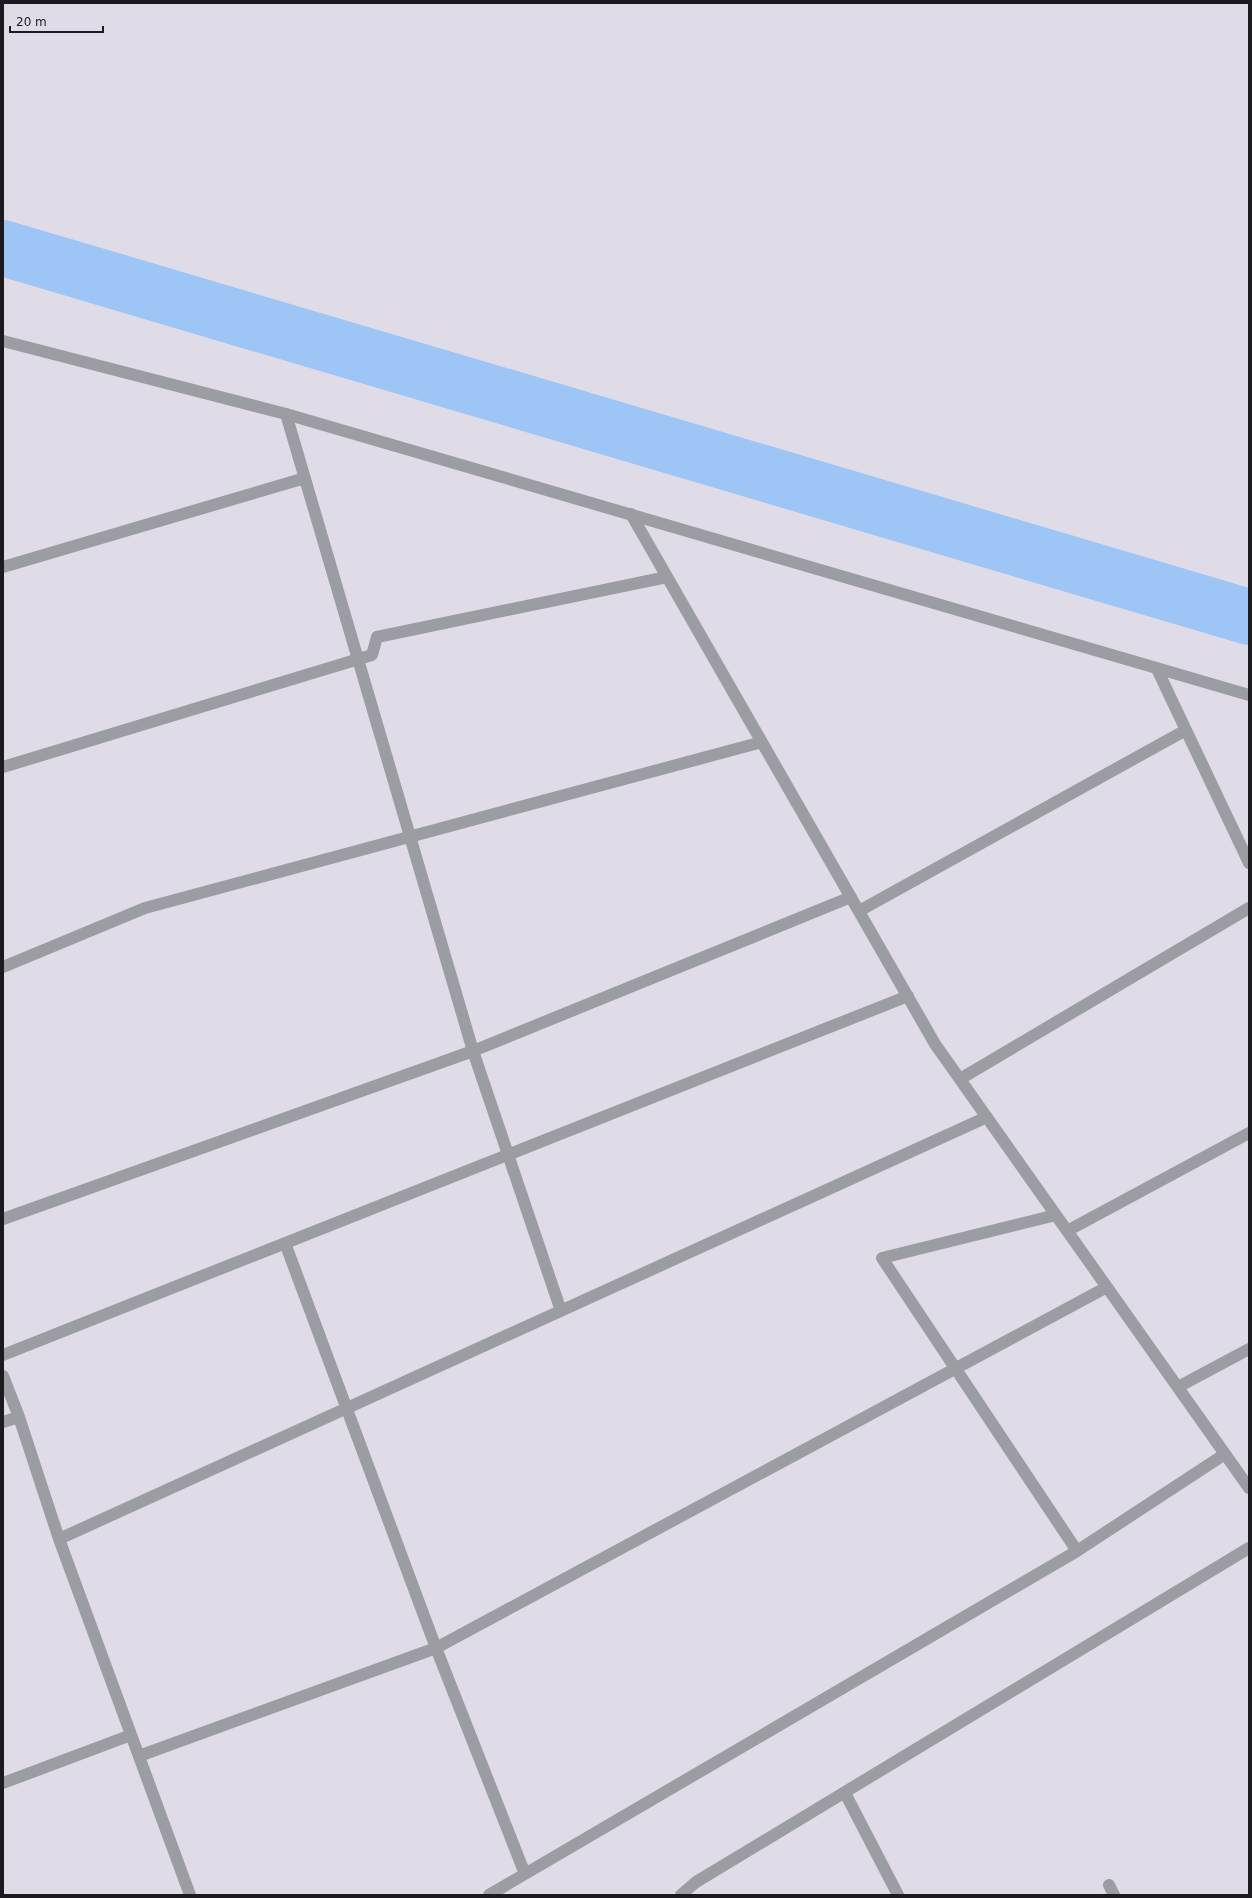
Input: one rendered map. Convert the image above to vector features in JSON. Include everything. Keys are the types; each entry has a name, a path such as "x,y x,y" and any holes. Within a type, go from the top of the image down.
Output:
{"street":[{"path":"3,341 286,414 1249,695"},
{"path":"286,414 473,1051 561,1311"},
{"path":"3,567 305,478"},
{"path":"631,514 935,1044 1249,1488"},
{"path":"3,767 358,660 372,655 377,638 667,577"},
{"path":"1157,669 1249,863"},
{"path":"859,911 1186,730"},
{"path":"3,967 145,908 762,742"},
{"path":"3,1219 473,1051 851,897"},
{"path":"960,1079 1249,908"},
{"path":"3,1355 908,996"},
{"path":"59,1539 987,1117"},
{"path":"1067,1231 1249,1133"},
{"path":"1056,1215 882,1258 1077,1551"},
{"path":"285,1243 436,1648 525,1874"},
{"path":"139,1756 436,1648 1107,1287"},
{"path":"1178,1387 1249,1349"},
{"path":"3,1376 20,1417 59,1539 190,1895"},
{"path":"3,1422 20,1417"},
{"path":"489,1895 1077,1551 1225,1454"},
{"path":"681,1895 696,1882 1249,1548"},
{"path":"3,1783 131,1735"},
{"path":"845,1792 898,1895"}],"waterway":[{"path":"3,248 1249,617"}]}
